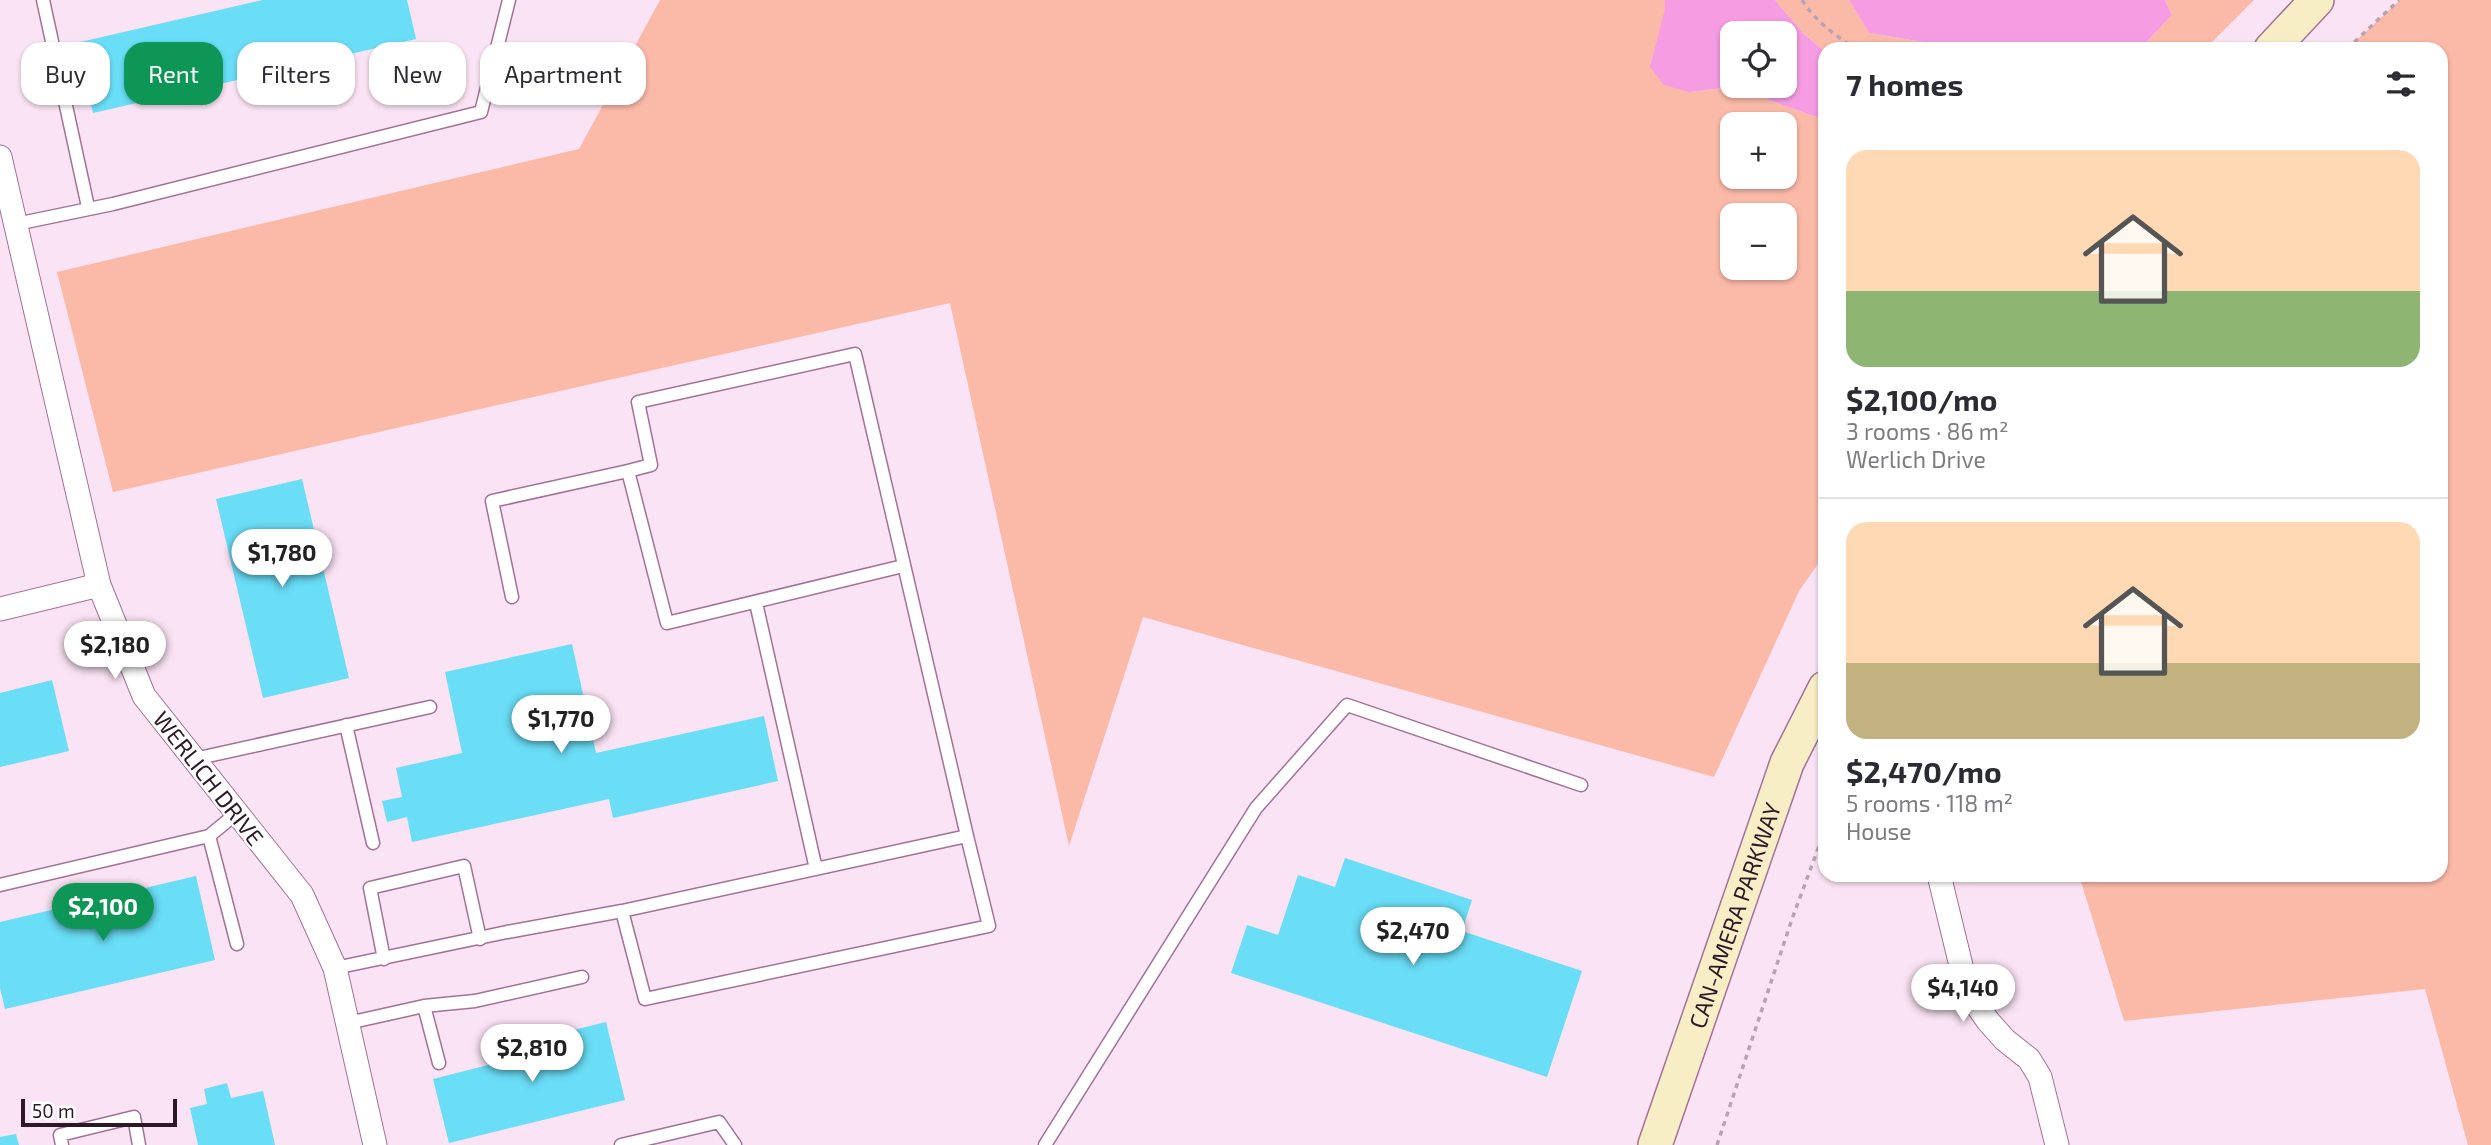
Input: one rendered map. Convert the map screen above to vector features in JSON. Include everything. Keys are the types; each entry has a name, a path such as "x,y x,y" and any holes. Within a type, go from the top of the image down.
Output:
{"main road":[{"path":"2278,42 2317,0"},
{"name":"CAN-AMERA PARKWAY","path":"1655,1145 1787,764 1818,702"}],"street":[{"name":"WERLICH DRIVE","path":"0,158 99,585 144,696 302,895 335,968 376,1145"},
{"path":"1,605 99,585"},
{"path":"1941,882 1964,978 1972,998 1988,1021 2029,1059 2040,1077 2057,1145"}],"lane":[{"path":"43,0 88,207"},
{"path":"16,224 88,207 113,204 481,112 509,0"},
{"path":"512,597 492,501 651,465 638,402 855,354 989,926 645,999 622,911"},
{"path":"628,471 667,624 903,566"},
{"path":"756,603 816,869"},
{"path":"1045,1145 1256,808 1346,705 1581,785"},
{"path":"194,759 430,707"},
{"path":"346,725 373,843"},
{"path":"0,885 209,835 237,813"},
{"path":"209,835 237,944"},
{"path":"335,968 622,911 967,836"},
{"path":"384,959 370,888 464,866 480,939"},
{"path":"348,1023 424,1006 475,1002 582,977"},
{"path":"424,1006 439,1063"},
{"path":"62,1145 60,1135 134,1117 139,1145"},
{"path":"621,1145 719,1122 735,1145"}],"path":[{"path":"1802,0 1834,35 1845,42"},
{"path":"2354,42 2399,0"},
{"path":"1717,1145 1818,849"}],"shaded area":[{"path":"660,0 1665,0 1665,9 1689,92 1720,88 1720,98 1764,98 1818,117 1818,564 1799,591 1714,777 1143,617 1069,846 950,303 113,492 57,272 579,149 603,105 646,105 646,42 637,42"},
{"path":"1665,0 1775,0 1793,21 1720,21 1720,88 1689,92 1664,85 1650,67"},
{"path":"1775,0 1849,0 1869,33 1924,42 1818,42 1818,46"},
{"path":"1849,0 2165,0 2172,15 2147,42 1924,42 1869,33"},
{"path":"2165,0 2254,0 2212,42 2147,42 2172,15"},
{"path":"2400,0 2491,0 2491,1145 2468,1145 2425,989 2124,1021 2081,882 2448,882 2448,42 2355,42"},
{"path":"1797,26 1818,46 1818,117 1764,98 1797,98"}],"building":[{"path":"263,0 407,0 416,39 403,42 369,42 369,50 355,53 355,42 237,42 237,80 223,83 223,42 124,42 124,105 128,105 93,113 91,105 110,105 110,42 80,42"},
{"path":"302,479 349,678 263,698 216,499"},
{"path":"572,644 596,753 764,716 778,781 613,818 609,799 412,842 407,817 387,822 382,801 402,797 396,768 462,753 445,672"},
{"path":"52,680 69,751 0,767 0,693"},
{"path":"1345,858 1472,900 1462,931 1582,971 1547,1077 1231,973 1247,925 1278,935 1298,875 1335,887"},
{"path":"196,876 215,960 5,1009 0,988 0,922"},
{"path":"606,1022 625,1100 449,1143 433,1079 496,1063 493,1050"},
{"path":"227,1083 231,1098 263,1091 275,1145 198,1145 190,1108 207,1104 204,1089"},
{"path":"16,1134 19,1145 0,1145 0,1137"}]}
